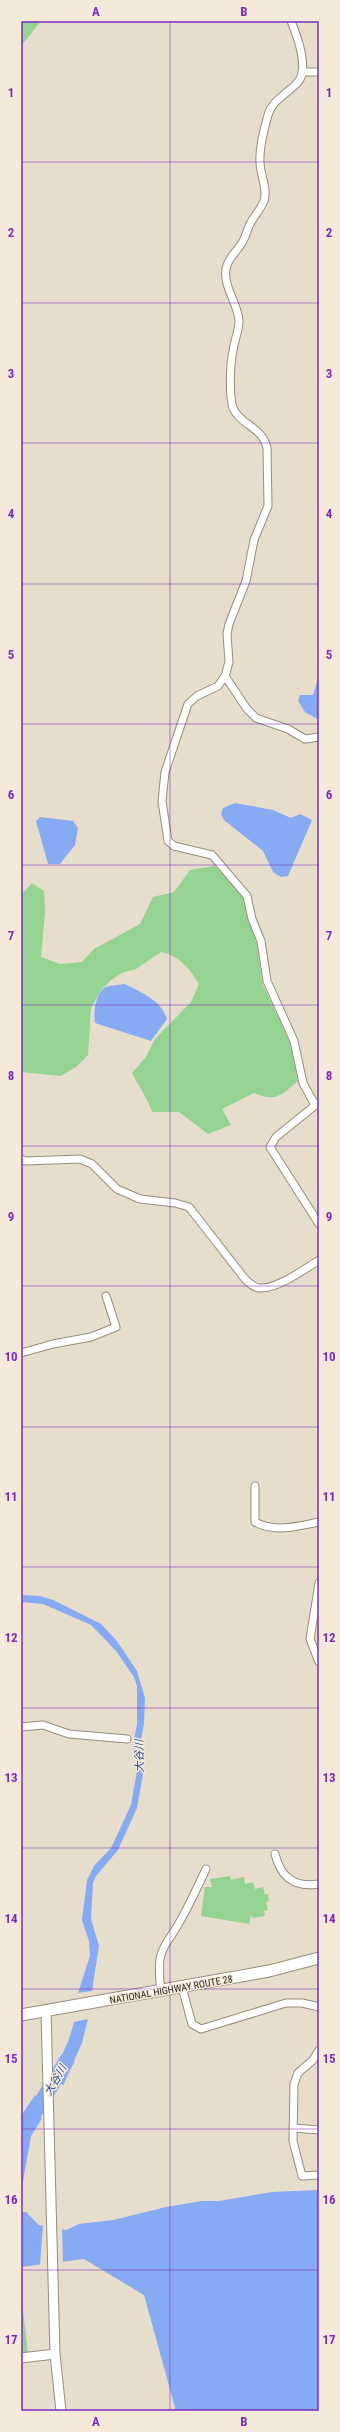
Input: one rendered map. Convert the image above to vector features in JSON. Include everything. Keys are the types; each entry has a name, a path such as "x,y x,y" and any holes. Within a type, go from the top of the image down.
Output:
{"highway":[{"name":"NATIONAL HIGHWAY ROUTE 28","path":"21,2015 269,1971 319,1958"}],"street":[{"path":"291,21 296,34 302,72 300,79 278,97 268,113 260,161 265,188 265,198 249,225 244,241 226,267 226,282 235,304 239,323 232,353 232,400 236,413 261,434 266,441 269,497 265,516 254,540 246,581 229,624 227,634 230,662 225,676 218,686 192,700 186,709 165,772 162,801 165,830 168,841 174,846 215,858 247,896 252,919 261,941 267,981 294,1041 303,1083 317,1104 276,1137 270,1147 319,1224"},
{"path":"302,72 319,72"},
{"path":"225,676 246,709 256,718 288,729 305,739 319,737"},
{"path":"21,1159 25,1161 80,1159 92,1164 117,1189 140,1199 175,1203 189,1207 245,1278 255,1287 266,1288 278,1283 319,1260"},
{"path":"21,1352 91,1337 116,1327 106,1296"},
{"path":"254,1486 255,1522 278,1528 319,1522"},
{"path":"319,1583 310,1634 313,1648 319,1662"},
{"path":"21,1727 43,1725 68,1734 127,1739"},
{"path":"275,1854 281,1869 294,1884 302,1886 319,1884"},
{"path":"161,1991 158,1964 161,1948 185,1914 206,1869"},
{"path":"182,1987 192,2024 201,2029 286,2003 302,2003 319,2007"},
{"path":"46,2011 55,2354 61,2411"},
{"path":"319,2050 295,2079 293,2128 293,2141 302,2176 319,2175"},
{"path":"293,2128 319,2130"},
{"path":"21,2358 55,2354"}],"green space":[{"path":"21,21 41,21 21,46"},
{"path":"214,866 226,874 246,902 257,946 263,985 291,1044 298,1081 278,1096 268,1097 254,1093 222,1109 231,1125 208,1134 179,1112 152,1112 132,1073 146,1057 155,1039 191,1002 199,984 192,973 179,960 174,956 161,952 136,969 122,973 111,980 101,990 91,1008 88,1055 76,1067 61,1076 21,1072 21,895 32,883 44,891 45,912 41,957 60,964 82,962 94,949 140,924 153,897 174,892 190,870"},
{"path":"230,1876 231,1880 244,1877 245,1884 253,1882 255,1889 263,1887 265,1895 268,1894 269,1901 266,1902 268,1910 264,1911 265,1916 253,1918 251,1915 249,1924 201,1916 205,1887 212,1887 210,1879"},
{"path":"21,2293 28,2353 21,2354"}],"water":[{"path":"319,675 319,720 305,712 298,701 300,695 313,695"},
{"path":"235,803 273,810 291,818 300,814 312,820 288,876 281,877 273,872 263,851 224,820 221,814 223,808"},
{"path":"40,817 73,821 78,828 75,845 60,864 48,864 36,821"},
{"path":"125,984 156,1002 164,1012 167,1019 151,1041 95,1023 94,1014 96,1003 103,989 108,986"},
{"name":"大谷川","path":"21,1595 40,1596 53,1600 101,1624 117,1641 137,1671 145,1698 144,1723 140,1746 143,1774 137,1808 118,1850 96,1876 93,1883 91,1919 99,1946 92,1991 78,1993 90,1956 89,1941 82,1920 87,1880 94,1866 111,1848 131,1805 137,1771 133,1744 137,1724 137,1686 134,1677 116,1651 91,1625 43,1604 21,1602"},
{"name":"大谷川","path":"88,2019 82,2043 63,2086 57,2069 59,2061 69,2040 74,2022"},
{"name":"大谷川","path":"35,2095 41,2105 41,2120 31,2136 21,2193 21,2116"},
{"path":"319,2190 319,2411 176,2411 144,2295 84,2259 21,2267 21,2212 26,2212 39,2225 66,2230 79,2224 113,2220 166,2207 202,2201 219,2201 272,2192"}],"pier":[{"path":"43,2224 62,2227 63,2264 40,2266"}],"waterway":[{"name":"大谷川","path":"21,2135 67,2060"}]}
